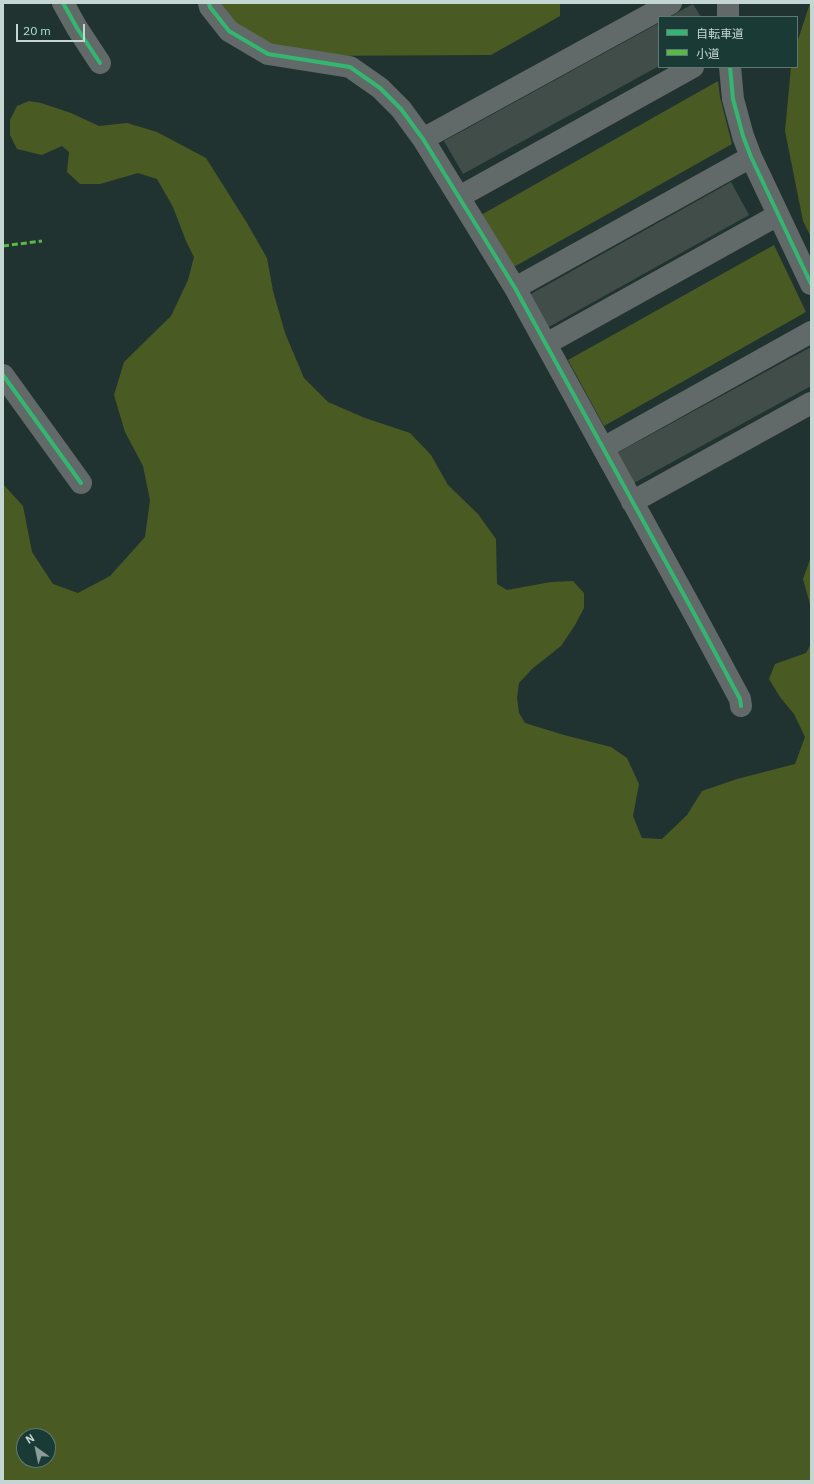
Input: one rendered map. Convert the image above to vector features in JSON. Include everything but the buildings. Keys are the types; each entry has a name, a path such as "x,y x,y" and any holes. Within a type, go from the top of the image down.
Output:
{"street":[{"path":"63,3 76,28 100,63"},
{"path":"209,3 210,7 229,31 268,54 350,67 380,88 401,109 423,139 515,288 740,699 741,706"},
{"path":"423,139 671,3"},
{"path":"728,3 728,16"},
{"path":"459,197 691,68"},
{"path":"730,68 738,120 751,157 811,284"},
{"path":"515,288 751,157"},
{"path":"546,344 778,215"},
{"path":"603,448 811,332"},
{"path":"3,375 81,483"},
{"path":"632,502 811,403"}],"green space":[{"path":"216,3 560,3 560,16 491,55 301,56 283,53 231,26"},
{"path":"811,3 811,237 803,221 785,131 791,68 798,68 798,40"},
{"path":"718,81 720,97 732,144 512,268 481,215"},
{"path":"29,101 41,103 71,113 99,126 127,123 157,132 206,158 267,258 273,291 285,333 304,378 328,402 365,418 410,433 431,455 448,485 478,514 496,539 497,584 507,590 551,582 573,581 584,593 584,608 561,646 532,669 519,683 517,698 519,713 525,723 611,747 627,758 639,784 633,816 642,838 662,839 687,815 702,791 737,779 795,764 805,737 794,714 780,697 769,679 775,664 806,653 811,644 811,1481 3,1481 3,484 23,506 32,552 53,584 78,593 110,576 145,537 150,500 143,466 125,432 114,395 124,362 171,316 188,280 194,257 173,207 157,179 138,173 100,184 80,184 67,172 69,152 62,146 42,155 17,149 10,135 10,120 17,106"},
{"path":"774,245 806,312 604,426 568,360"},
{"path":"811,557 811,608 803,579"}],"marked path":[{"path":"3,246 42,241"}],"cycle path":[{"path":"63,3 77,28 100,63"},
{"path":"209,3 210,7 229,31 268,54 350,67 380,88 401,109 423,139 515,288 696,617 740,699 741,706"},
{"path":"730,68 733,99 743,136 751,157 811,284"},
{"path":"3,375 81,483"}]}
